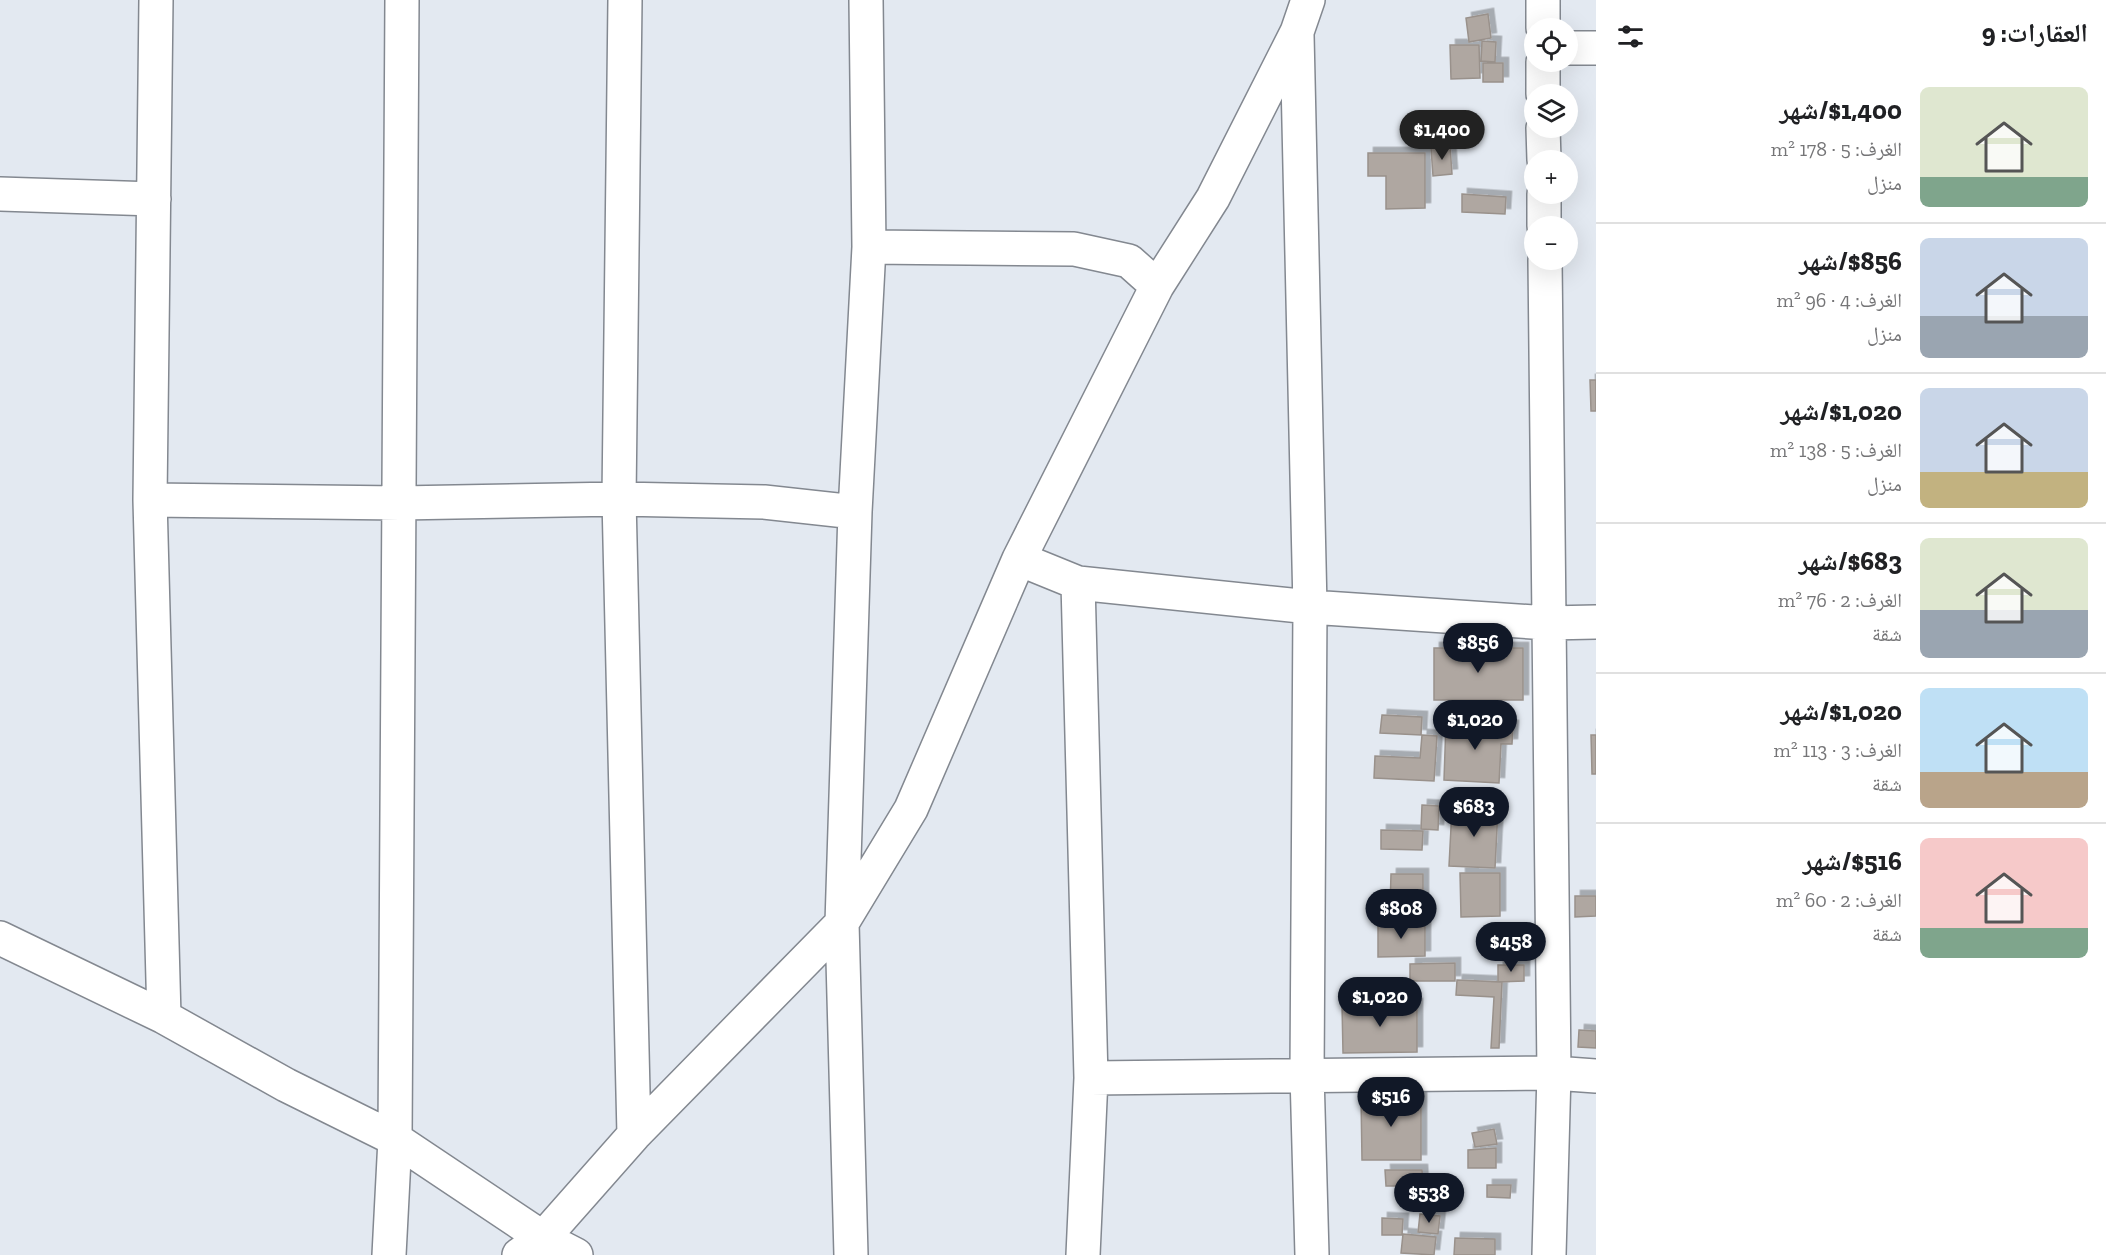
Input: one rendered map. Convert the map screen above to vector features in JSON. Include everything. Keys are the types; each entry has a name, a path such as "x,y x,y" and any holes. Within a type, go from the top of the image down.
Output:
{"street":[{"path":"156,0 150,500 164,1017"},
{"path":"389,1255 394,1139 402,0"},
{"path":"625,0 619,499 634,1134"},
{"path":"851,1255 842,923 855,512 869,247 866,0"},
{"path":"531,1247 634,1134 842,923 911,809 1019,559 1157,286 1213,198 1298,16 1308,0"},
{"path":"1543,0 1543,18"},
{"path":"1298,16 1310,607 1307,1074 1312,1255"},
{"path":"1578,48 1596,48"},
{"path":"0,194 154,200"},
{"path":"869,247 1074,249 1129,261 1157,286"},
{"path":"1545,270 1554,1073 1549,1255"},
{"path":"150,500 400,503 619,499 764,501 855,512"},
{"path":"1019,559 1078,583 1310,607 1548,623 1596,622"},
{"path":"1078,583 1090,1078 1083,1255"},
{"path":"0,938 164,1017 286,1085 394,1139 531,1247 576,1255"},
{"path":"1090,1078 1554,1073 1596,1076"}],"building":[{"path":"1488,14 1491,38 1469,42 1466,18"},
{"path":"1482,41 1496,42 1495,62 1481,61"},
{"path":"1450,45 1479,45 1480,78 1451,79"},
{"path":"1483,63 1503,63 1503,82 1483,82"},
{"path":"1450,146 1452,174 1433,176 1431,148"},
{"path":"1368,153 1425,153 1425,208 1386,209 1386,176 1368,176"},
{"path":"1462,194 1506,197 1505,214 1462,212"},
{"path":"1590,380 1596,380 1596,411 1591,411"},
{"path":"1434,648 1523,648 1523,700 1434,700"},
{"path":"1382,715 1422,717 1421,735 1380,733"},
{"path":"1446,722 1513,726 1512,744 1501,744 1499,783 1444,780"},
{"path":"1422,735 1437,736 1434,781 1374,778 1375,756 1420,758"},
{"path":"1591,735 1596,735 1596,774 1592,774"},
{"path":"1422,805 1439,806 1438,830 1421,829"},
{"path":"1452,808 1498,809 1495,868 1449,866"},
{"path":"1381,830 1423,831 1422,850 1381,849"},
{"path":"1460,873 1500,873 1500,916 1461,917"},
{"path":"1391,874 1423,874 1423,908 1390,907"},
{"path":"1575,896 1596,896 1596,916 1575,917"},
{"path":"1378,924 1425,924 1425,956 1378,957"},
{"path":"1455,963 1455,981 1410,981 1410,964"},
{"path":"1498,965 1524,965 1524,981 1498,982"},
{"path":"1457,980 1502,982 1499,1048 1491,1048 1494,997 1456,995"},
{"path":"1417,1004 1417,1052 1343,1053 1342,1005"},
{"path":"1579,1030 1596,1031 1596,1048 1578,1047"},
{"path":"1361,1097 1421,1097 1421,1160 1362,1160"},
{"path":"1494,1129 1497,1144 1475,1147 1472,1133"},
{"path":"1496,1148 1496,1168 1468,1168 1468,1150"},
{"path":"1385,1170 1422,1170 1423,1186 1386,1186"},
{"path":"1487,1185 1511,1185 1510,1198 1487,1197"},
{"path":"1420,1214 1440,1216 1438,1234 1418,1232"},
{"path":"1382,1218 1403,1219 1402,1235 1382,1235"},
{"path":"1403,1234 1436,1237 1434,1255 1401,1253"},
{"path":"1455,1238 1495,1239 1495,1255 1454,1255"}]}
